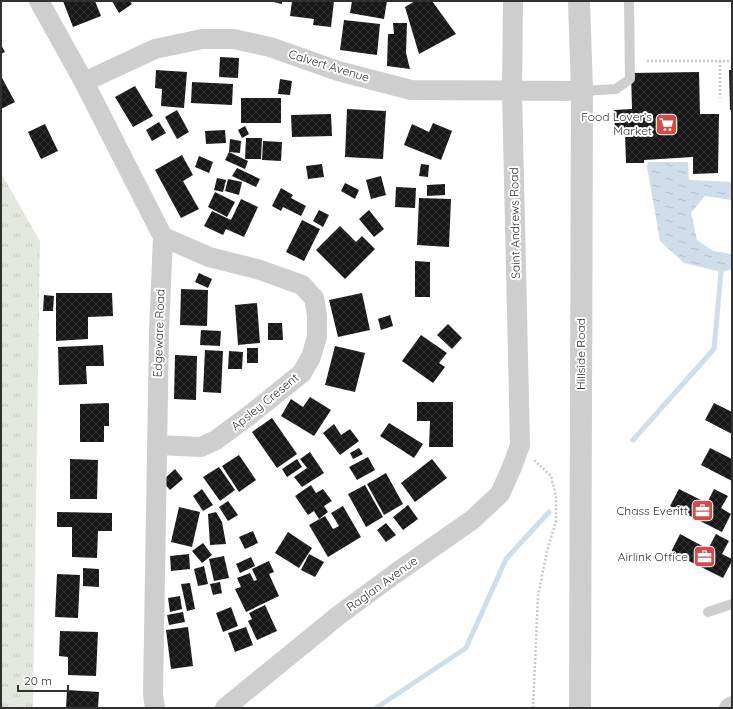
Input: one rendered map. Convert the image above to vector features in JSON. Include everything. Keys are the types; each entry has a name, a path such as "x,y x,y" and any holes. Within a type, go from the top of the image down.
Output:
{"street":[{"path":"39,1 84,82 163,237"},
{"name":"Saint Andrews Road","path":"513,1 512,91 520,445"},
{"name":"Hillside Road","path":"579,1 582,91 580,708"},
{"name":"Calvert Avenue","path":"84,82 155,49 202,39 234,39 270,48 338,71 411,90 582,91"},
{"name":"Apsley Cresent","path":"157,446 201,447 216,440 302,373 311,357 316,337 317,315 314,298 302,285 257,269 209,257 163,237"},
{"name":"Edgeware Road","path":"154,702 158,332 163,237"},
{"name":"Raglan Avenue","path":"225,708 339,615 472,520 500,494 520,445"},
{"path":"728,708 732,706"}],"lane":[{"path":"582,91 616,89 630,79 629,1"},
{"path":"708,612 732,604"}],"path":[{"path":"647,61 732,61"},
{"path":"720,61 720,98"},
{"path":"520,445 551,476 556,496 556,521 547,551 538,596 533,708"}],"green space":[{"path":"1,173 40,241 33,708 1,708"}],"water":[{"path":"648,162 688,162 689,180 732,182 732,200 705,196 691,213 697,240 713,251 732,254 732,269 721,272 684,263 660,241 647,167"}],"building":[{"path":"63,1 95,1 101,16 73,27"},
{"path":"112,1 130,1 132,4 119,13"},
{"path":"269,1 282,1 282,4"},
{"path":"292,1 334,1 331,27 313,25 314,19 290,16"},
{"path":"352,1 387,1 384,19 350,13"},
{"path":"415,1 432,1 456,34 419,54 405,7"},
{"path":"344,20 380,24 377,55 340,50"},
{"path":"393,23 407,23 406,53 410,69 387,66 388,34 394,34"},
{"path":"1,45 5,52 1,54"},
{"path":"220,57 239,58 238,78 219,77"},
{"path":"156,70 187,72 184,108 161,106 162,89 155,88"},
{"path":"729,70 732,70 732,110 730,110"},
{"name":"Food Lover’s Market","path":"699,72 700,114 719,114 718,173 693,174 693,157 644,160 644,163 626,163 625,133 615,134 614,110 632,109 631,73"},
{"path":"1,76 15,102 1,109"},
{"path":"280,79 292,81 290,95 278,94"},
{"path":"192,82 233,84 232,105 191,103"},
{"path":"135,86 153,116 133,127 115,97"},
{"path":"241,98 281,98 281,123 241,123"},
{"path":"347,109 386,111 383,159 345,157"},
{"path":"177,110 189,132 177,139 165,117"},
{"path":"331,114 332,136 292,137 291,115"},
{"path":"159,122 166,133 152,141 146,130"},
{"path":"433,123 452,131 441,160 404,145 412,124 429,132"},
{"path":"45,124 58,151 41,159 28,132"},
{"path":"245,126 249,134 242,138 238,130"},
{"path":"225,130 226,143 206,144 205,131"},
{"path":"246,138 262,138 261,159 245,159"},
{"path":"230,139 241,141 240,153 229,152"},
{"path":"263,141 282,142 281,161 262,160"},
{"path":"229,152 248,161 245,169 225,160"},
{"path":"182,155 193,175 183,181 199,209 181,218 155,170"},
{"path":"199,156 213,162 209,173 195,167"},
{"path":"322,164 324,177 308,179 306,166"},
{"path":"421,164 429,165 428,177 419,176"},
{"path":"237,168 260,179 256,187 232,176"},
{"path":"381,176 386,195 371,199 366,180"},
{"path":"217,178 226,180 223,192 214,190"},
{"path":"228,179 242,182 239,195 225,191"},
{"path":"345,183 359,190 355,199 341,191"},
{"path":"445,184 445,195 427,196 427,185"},
{"path":"396,187 416,188 415,208 395,207"},
{"path":"281,188 293,195 291,198 306,206 301,216 283,207 281,211 272,206"},
{"path":"215,192 235,202 227,217 208,207"},
{"path":"419,198 451,199 449,247 417,245"},
{"path":"241,199 258,207 244,237 226,229 223,235 204,226 212,211 231,220"},
{"path":"319,210 329,215 323,227 313,221"},
{"path":"369,210 384,229 374,237 359,219"},
{"path":"302,220 320,229 304,261 286,252"},
{"path":"340,226 356,242 362,236 375,249 345,279 316,250"},
{"path":"415,261 430,262 430,297 415,297"},
{"path":"199,273 212,279 208,288 195,282"},
{"path":"181,289 208,290 207,326 180,325"},
{"path":"56,293 112,293 113,316 88,317 88,339 56,341"},
{"path":"362,293 370,330 338,337 329,300"},
{"path":"44,295 54,296 53,311 43,311"},
{"path":"257,303 260,343 238,345 235,305"},
{"path":"390,315 393,326 381,330 378,319"},
{"path":"268,323 282,323 283,340 268,340"},
{"path":"448,324 462,338 452,349 437,335"},
{"path":"201,330 221,331 220,346 200,345"},
{"path":"421,335 447,353 439,363 445,367 433,383 402,361"},
{"path":"103,345 104,366 86,366 87,384 59,385 58,347"},
{"path":"335,346 365,353 355,392 325,385"},
{"path":"247,348 258,348 258,363 247,363"},
{"path":"205,350 223,351 221,393 203,392"},
{"path":"229,351 243,352 242,369 228,369"},
{"path":"175,355 197,356 196,400 174,399"},
{"path":"310,397 331,410 314,436 281,416 291,399 303,407"},
{"path":"417,402 453,402 453,447 429,447 430,421 417,421"},
{"path":"109,403 109,426 104,426 104,442 80,442 80,404"},
{"path":"714,403 732,412 732,434 705,420"},
{"path":"272,418 297,454 277,468 252,432"},
{"path":"389,423 423,444 414,458 380,436"},
{"path":"334,424 341,435 350,429 359,441 340,455 323,433"},
{"path":"359,448 363,454 353,459 350,453"},
{"path":"710,448 732,459 732,481 701,465"},
{"path":"310,452 324,473 302,487 294,477 307,468 300,459"},
{"path":"239,455 256,480 239,492 222,466"},
{"path":"368,457 375,470 357,480 349,467"},
{"path":"70,459 98,460 97,499 70,499"},
{"path":"297,459 302,467 287,477 282,469"},
{"path":"432,459 447,478 415,502 401,483"},
{"path":"219,467 235,490 220,501 203,477"},
{"path":"175,469 183,479 170,490 162,481"},
{"path":"386,473 403,504 384,515 367,484"},
{"path":"311,485 316,493 323,489 332,501 324,506 328,512 319,519 314,511 308,515 295,496"},
{"path":"365,485 383,517 366,527 348,494"},
{"path":"202,489 213,505 203,511 193,496"},
{"name":"Chass Everitt","path":"679,489 707,503 714,489 728,496 721,508 731,514 722,532 670,506"},
{"path":"228,501 238,515 228,521 219,507"},
{"path":"408,505 418,519 403,530 393,517"},
{"path":"343,506 361,537 328,557 309,525 325,516 333,529 339,526 331,513"},
{"path":"179,507 200,512 192,547 171,542"},
{"path":"57,512 112,513 112,531 98,531 97,558 72,557 72,527 57,527"},
{"path":"216,512 222,522 226,544 210,545 208,514"},
{"path":"386,523 396,535 386,542 377,530"},
{"path":"253,531 258,543 245,549 239,537"},
{"path":"288,532 312,548 299,568 275,553"},
{"name":"Airlink Office","path":"680,534 708,549 716,534 729,541 722,554 732,559 732,561 723,578 671,552"},
{"path":"203,543 212,555 202,563 192,551"},
{"path":"189,554 190,569 171,571 170,556"},
{"path":"309,554 324,562 315,577 301,570"},
{"path":"224,556 229,578 214,581 209,559"},
{"path":"251,557 255,566 240,573 236,564"},
{"path":"269,561 274,572 269,574 279,596 246,612 235,589 241,587 237,578 250,573 254,581 257,580 252,569"},
{"path":"204,566 208,584 198,586 194,569"},
{"path":"83,568 99,569 99,587 83,586"},
{"path":"57,574 80,575 78,618 55,617"},
{"path":"220,582 222,593 213,595 210,584"},
{"path":"190,583 195,609 187,611 181,584"},
{"path":"180,596 182,609 170,612 168,598"},
{"path":"265,605 277,631 257,640 248,621 252,619 249,613"},
{"path":"231,607 238,626 223,632 216,613"},
{"path":"183,612 185,622 169,625 167,615"},
{"path":"188,627 193,666 171,669 166,630"},
{"path":"246,627 253,645 235,652 228,633"},
{"path":"60,631 98,632 96,676 68,675 68,657 59,656"},
{"path":"67,690 99,692 98,708 66,708"}],"waterway":[{"path":"633,440 714,349 721,272"},
{"path":"376,708 466,648 506,559 549,512"}],"place":[{"name":"Food Lover’s Market","path":"667,124"},
{"name":"Chass Everitt","path":"703,511"},
{"name":"Airlink Office","path":"704,557"}]}
